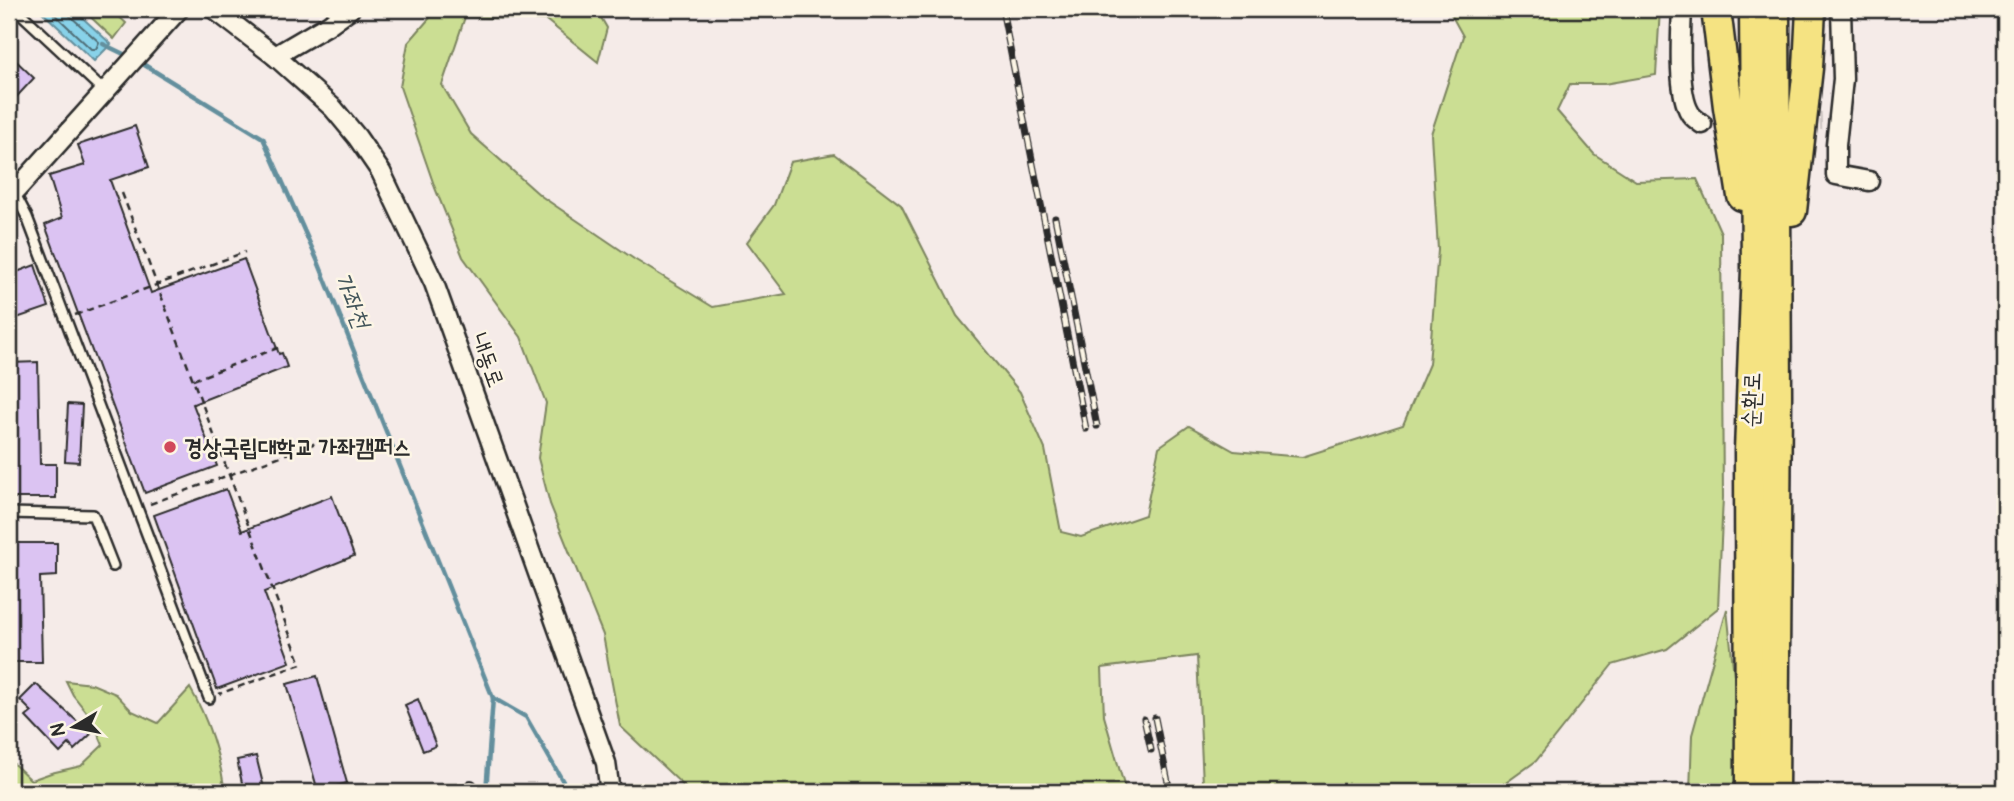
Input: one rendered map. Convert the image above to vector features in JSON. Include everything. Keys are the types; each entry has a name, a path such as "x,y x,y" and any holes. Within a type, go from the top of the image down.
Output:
{"highway":[{"path":"1716,9 1743,206 1764,395"},
{"name":"순환로","path":"1754,9 1756,269 1764,395 1774,792"},
{"name":"순환로","path":"1751,792 1749,451 1764,395 1775,9"},
{"path":"1764,395 1792,207 1808,68 1811,9"}],"street":[{"path":"12,195 179,9"},
{"name":"내동로","path":"214,9 275,56 333,108 381,172 434,283 606,763 610,792"},
{"path":"275,56 350,9"},
{"path":"1682,9 1680,48 1685,102 1690,115 1702,124"},
{"path":"1841,9 1843,79 1831,120 1836,145 1836,175 1869,181"}],"lane":[{"path":"16,9 108,90"},
{"path":"12,195 27,217 209,698"},
{"path":"9,513 93,515 113,566"}],"path":[{"path":"122,193 301,664 209,698"},
{"path":"66,318 245,252"},
{"path":"194,380 280,347"},
{"path":"137,509 316,443"}],"green space":[{"path":"82,9 111,9 126,23 114,39"},
{"path":"452,9 596,9 607,28 598,62 546,20 465,17 442,85 471,134 541,196 634,259 713,307 786,294 747,242 774,205 790,162 834,154 901,205 957,316 1020,392 1045,449 1061,532 1081,537 1145,515 1159,447 1189,426 1234,451 1302,457 1403,425 1429,364 1438,250 1431,134 1463,36 1448,9 1660,9 1656,75 1604,84 1570,84 1557,111 1594,154 1636,181 1697,179 1721,233 1723,497 1718,608 1667,649 1612,665 1536,761 1493,792 1206,792 1203,784 1197,656 1102,668 1104,716 1126,792 695,792 687,789 620,726 603,635 550,504 538,458 546,403 521,337 463,257 435,188 400,87 408,43 434,13"},
{"path":"1727,609 1737,705 1736,792 1690,792 1692,735"},
{"path":"66,681 92,684 116,694 132,711 158,723 190,688 212,738 225,792 9,792 9,764 14,764 31,780 81,766 103,745 92,719 73,695"}],"water":[{"path":"39,9 73,9 111,44 94,61"}],"building":[{"path":"9,54 34,78 9,105"},
{"path":"135,126 149,167 110,180 151,293 244,259 279,354 282,353 287,367 193,404 217,466 145,493 45,225 62,218 49,176 85,165 78,145"},
{"path":"35,265 49,307 14,319 9,303 9,275"},
{"path":"38,362 40,464 56,464 56,498 9,498 9,363"},
{"path":"68,404 82,405 79,462 65,461"},
{"path":"226,489 242,531 332,496 354,556 264,592 290,662 217,689 154,515"},
{"path":"9,543 57,543 57,576 40,577 42,662 9,662"},
{"path":"317,676 347,783 318,791 287,684"},
{"path":"36,684 91,734 74,750 69,744 60,753 26,717 32,712 20,700"},
{"path":"418,699 436,746 423,751 405,705"},
{"path":"256,756 265,792 244,792 237,760"}],"waterway":[{"name":"가좌천","path":"103,44 130,57"},
{"name":"가좌천","path":"138,61 263,138 319,264 493,698 486,792"},
{"path":"493,698 526,717 569,792"}],"tunnel":[{"path":"1793,122 1822,121"}],"railway":[{"path":"1002,9 1086,429"},
{"path":"1055,218 1097,426"},
{"path":"1155,718 1170,792"},
{"path":"1144,719 1151,750"}],"place":[{"name":"경상국립대학교 가좌캠퍼스","path":"170,447"}]}
